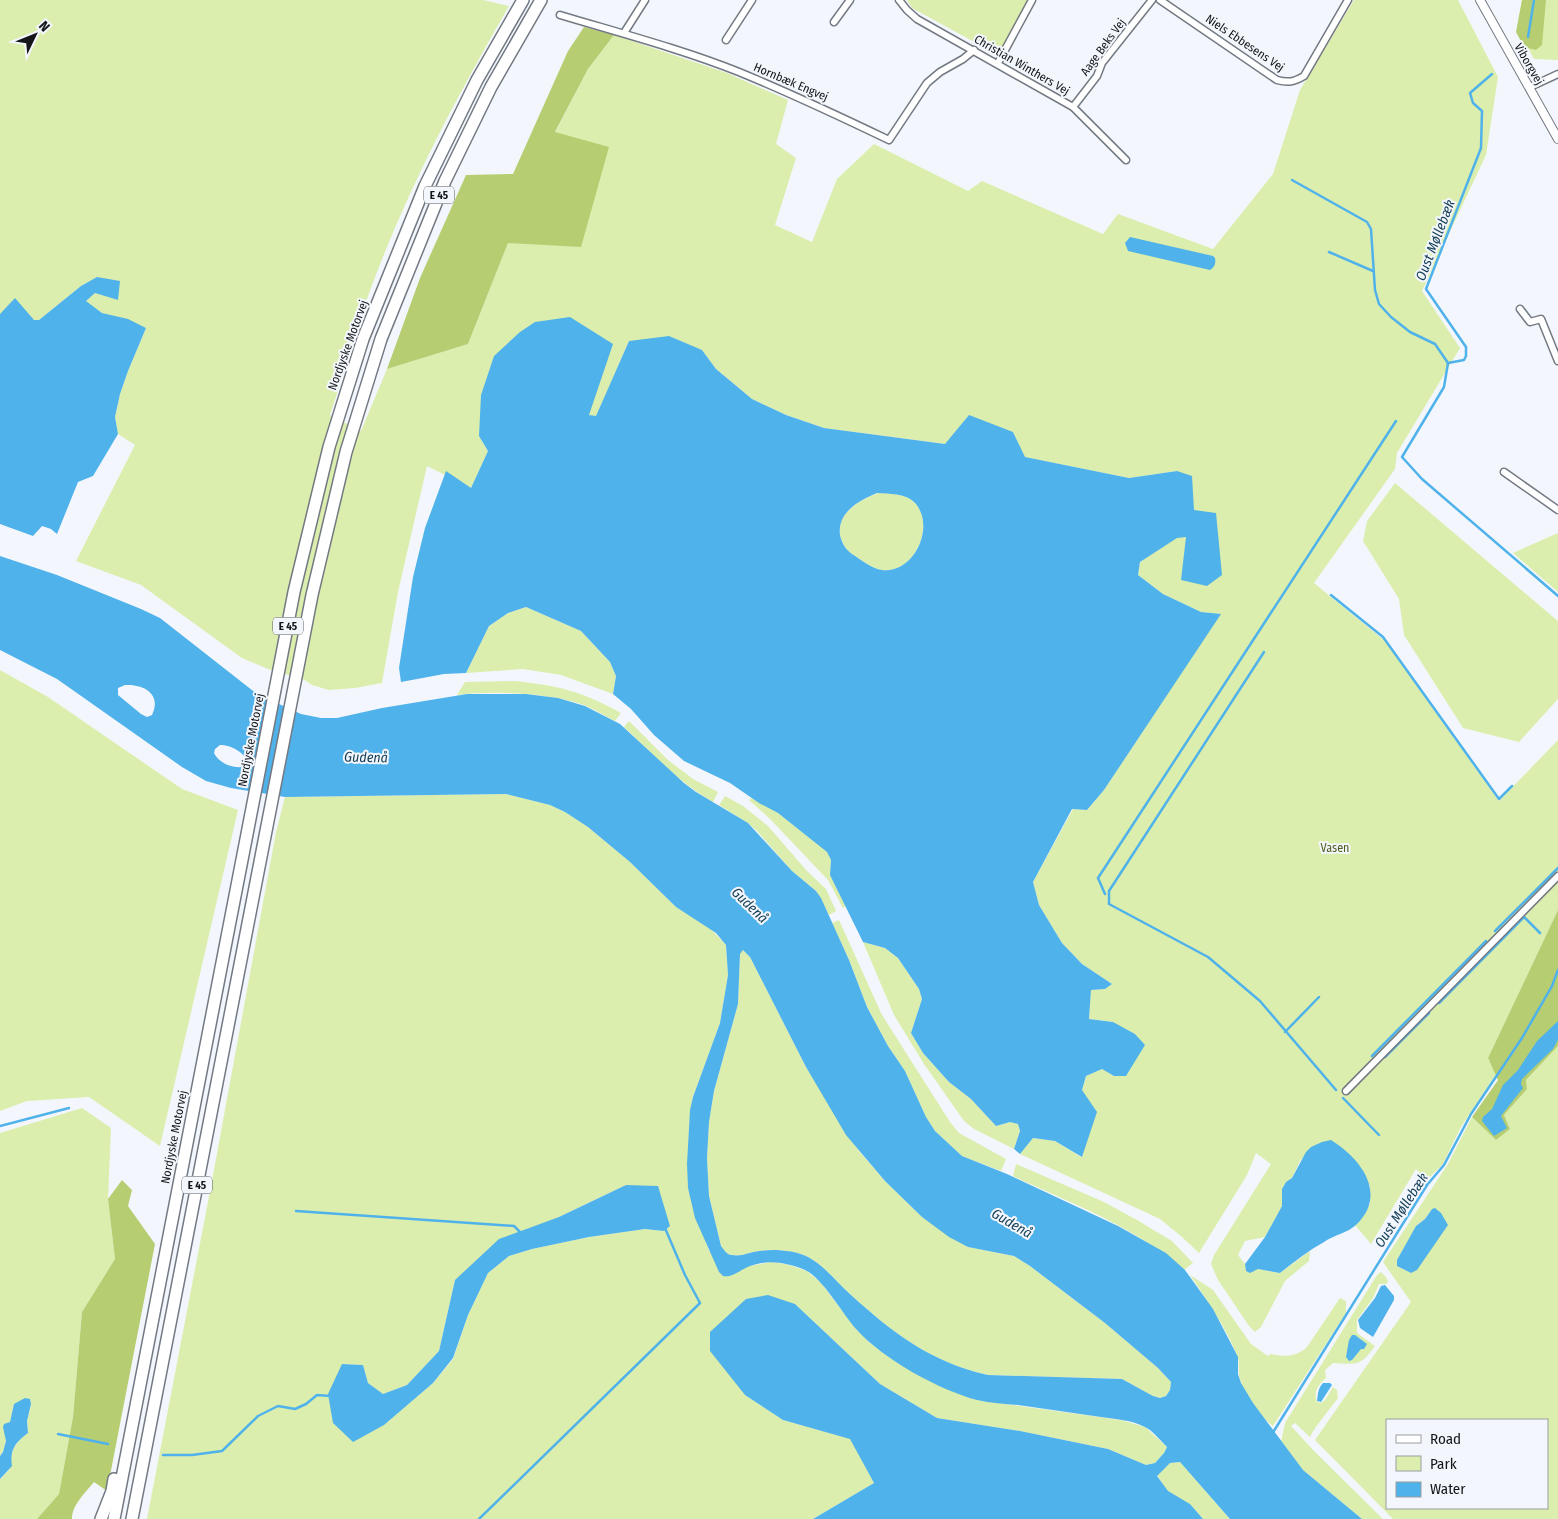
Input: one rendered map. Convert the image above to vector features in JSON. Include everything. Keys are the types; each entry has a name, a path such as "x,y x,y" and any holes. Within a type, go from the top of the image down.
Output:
{"highway":[{"name":"Nordjyske Motorvej","path":"114,1519 304,546 329,447 363,339 424,186 477,80 523,0"},
{"name":"E 45","path":"132,1519 322,549 346,452 380,339 445,181 491,87 541,0"},
{"path":"101,1519 112,1492 126,1416 173,1214"}],"street":[{"path":"624,33 645,0"},
{"path":"726,40 752,0"},
{"path":"834,22 850,0"},
{"name":"Christian Winthers Vej","path":"899,0 917,19 1073,107 1126,160"},
{"path":"998,63 1032,0"},
{"name":"Aage Beks Vej","path":"1073,107 1097,76 1102,63 1152,0"},
{"name":"Niels Ebbesens Vej","path":"1160,0 1277,80 1284,82 1294,82 1304,76 1348,0"},
{"name":"Viborgvej","path":"1480,0 1558,139"},
{"name":"Hornbæk Engvej","path":"560,15 624,33 737,72 810,102 889,140 927,82 974,50"},
{"path":"1530,87 1558,74"},
{"path":"1520,309 1530,322 1541,320 1558,361"},
{"path":"1504,472 1558,510"},
{"path":"1346,1091 1558,876"}],"green space":[{"name":"Vasen","path":"0,0 483,0 509,6 452,109 417,179 385,251 365,304 330,415 361,431 387,369 468,344 508,243 555,133 588,69 614,35 727,73 788,100 776,144 796,158 775,225 812,242 837,179 874,144 968,191 982,181 1103,234 1118,214 1213,249 1273,174 1300,90 1354,0 1458,0 1498,77 1486,155 1422,291 1460,348 1397,453 1395,469 1314,583 1385,641 1499,801 1558,740 1558,910 1488,1058 1496,1074 1461,1127 1443,1164 1427,1180 1416,1169 1371,1244 1355,1225 1370,1204 1370,1185 1301,1159 1292,1178 1286,1182 1282,1189 1282,1206 1265,1237 1245,1241 1238,1255 1245,1264 1246,1271 1258,1269 1280,1273 1310,1251 1309,1261 1285,1281 1261,1327 1255,1332 1218,1280 1211,1264 1214,1255 1271,1164 1256,1153 1247,1175 1199,1253 1160,1219 1020,1154 1033,1138 1055,1141 1081,1157 1082,1090 1086,1076 1102,1069 1114,1076 1113,1022 1089,1019 1091,990 1105,989 1112,984 1082,964 1062,943 1039,905 1033,882 1073,809 1087,810 1104,790 1220,614 1201,612 1163,594 1138,575 1140,562 1177,537 1187,537 1182,580 1194,510 1177,471 1129,478 1024,457 1013,432 945,444 824,428 786,415 752,399 716,369 702,350 629,341 596,417 588,415 479,436 488,451 471,488 427,466 398,592 382,683 329,690 312,685 303,679 268,669 242,658 141,585 76,561 135,445 118,434 115,417 128,371 146,328 102,313 85,301 95,293 118,299 97,277 81,286 39,320 34,320 24,311 0,314"},
{"path":"907,0 1028,0 998,55 912,8"},
{"path":"1522,0 1558,0 1558,60 1534,59 1517,28"},
{"path":"1522,0 1546,0 1542,45 1536,50 1524,47 1516,32"},
{"path":"584,27 614,35 588,69 555,132 609,147 581,247 508,243 468,344 387,369 420,278 466,175 513,174 568,51"},
{"path":"1395,483 1558,621 1558,699 1519,742 1463,728 1404,635 1399,599 1363,541 1367,521"},
{"path":"878,493 897,494 906,497 914,502 921,512 923,523 919,546 904,564 894,569 882,570 866,564 847,550 840,535 840,527 846,513 857,503"},
{"path":"1558,533 1558,592 1513,553"},
{"path":"526,607 581,631 610,662 616,676 613,694 561,675 523,669 466,673 489,626 508,613"},
{"path":"0,670 48,697 182,789 238,810 160,1146 89,1097 27,1101 0,1111"},
{"path":"516,681 570,691 594,699 621,713 615,721 584,705 538,695 488,693 457,695 465,682"},
{"path":"629,721 668,760 693,779 718,792 713,802 677,777 624,727"},
{"path":"506,794 550,805 588,827 630,862 676,907 711,929 726,945 728,975 720,1023 693,1097 689,1126 688,1188 709,1251 750,1266 771,1262 786,1264 807,1271 821,1283 857,1330 870,1343 896,1362 977,1400 1121,1420 1145,1427 1167,1447 1164,1453 1155,1463 1146,1465 1108,1449 1020,1431 937,1418 880,1384 795,1304 745,1395 783,1420 851,1439 874,1483 813,1519 147,1519 276,832 285,797","holes":["626,1185 664,1231 645,1229 589,1237 509,1256 488,1273 468,1315 453,1359 433,1383 384,1425 342,1364 363,1365 368,1383 383,1394 407,1385 439,1351 455,1280 559,1217"]},
{"path":"725,796 743,806 768,826 807,871 826,889 836,911 829,915 816,891 792,871 757,831 748,823 719,805"},
{"path":"752,798 778,813 828,852 831,860 830,875 846,906 843,908 828,880 770,819 749,800"},
{"path":"1558,910 1558,1046 1526,1080 1527,1089 1504,1115 1510,1129 1496,1140 1472,1117 1498,1080 1488,1058"},
{"path":"839,920 882,1015 950,1122 959,1133 1006,1159 1001,1171 962,1156 935,1131 926,1117 905,1071 888,1046 867,1007 832,923"},
{"path":"863,942 885,948 898,958 919,989 922,999 911,1033 923,1053 949,1082 971,1099 996,1126 1011,1122 1018,1124 1020,1131 1014,1149 974,1129 964,1121 924,1064 894,1015"},
{"path":"743,950 750,957 806,1067 859,1151 885,1181 922,1217 968,1247 1014,1256 1105,1323 1158,1368 1171,1382 1170,1390 1166,1396 1160,1398 1153,1396 1122,1379 988,1375 968,1369 931,1354 898,1334 867,1309 820,1265 808,1257 790,1251 777,1250 739,1255 730,1255 726,1252 721,1246 709,1196 707,1158 709,1122 714,1091 738,1004 740,954"},
{"path":"1558,1046 1558,1519 1393,1519 1315,1440 1411,1302 1383,1262 1448,1164 1472,1117 1496,1140 1510,1129 1504,1115 1527,1089 1526,1080","holes":["1432,1209 1411,1273 1397,1266 1397,1260 1418,1224 1425,1219"]},
{"path":"82,1108 111,1128 108,1199 115,1259 82,1312 73,1417 59,1494 37,1519 0,1519 0,1479 9,1470 13,1449 21,1438 28,1433 27,1421 31,1405 14,1404 10,1422 8,1423 4,1449 0,1456 0,1133"},
{"path":"1016,1164 1104,1202 1137,1220 1172,1241 1193,1263 1184,1270 1124,1228 1013,1176"},
{"path":"122,1180 132,1190 128,1206 155,1244 107,1491 94,1482 74,1509 72,1519 37,1519 59,1494 73,1417 82,1312 115,1259 108,1199"},
{"path":"1381,1272 1388,1282 1386,1284 1379,1284 1373,1298 1357,1320 1357,1333 1375,1346 1365,1358 1357,1363 1333,1363 1325,1370 1326,1378 1316,1392 1317,1402 1321,1403 1325,1400 1333,1387 1337,1390 1338,1398 1310,1437 1295,1423 1291,1426 1383,1519 1362,1519 1303,1470 1281,1442 1285,1423 1377,1275"},
{"path":"1190,1275 1213,1290 1251,1344 1268,1356 1271,1354 1281,1356 1299,1353 1307,1347 1340,1298 1346,1301 1346,1313 1273,1426 1248,1396 1239,1375 1238,1358 1228,1335"},
{"path":"1180,1462 1230,1519 1203,1519 1190,1504 1168,1492 1157,1475 1170,1463"}],"water":[{"path":"1130,237 1213,256 1215,258 1215,265 1210,270 1128,251 1125,243"},
{"path":"97,277 120,281 118,300 95,293 86,301 102,313 128,319 146,328 120,394 115,417 118,434 93,476 78,482 57,534 51,529 42,526 33,536 0,524 0,314 15,298 34,320 39,320 81,286"},
{"path":"570,317 613,344 589,415 596,416 629,341 669,336 702,350 716,369 752,399 786,415 824,428 945,444 969,415 1013,432 1025,457 1129,478 1177,471 1192,476 1194,510 1216,513 1222,575 1207,586 1181,580 1186,537 1177,538 1140,562 1138,575 1163,594 1201,612 1221,614 1104,790 1087,810 1072,809 1033,882 1039,905 1062,943 1082,964 1112,984 1105,989 1091,990 1089,1019 1113,1022 1135,1034 1145,1045 1126,1076 1114,1076 1102,1069 1086,1076 1082,1090 1097,1112 1082,1157 1055,1141 1033,1138 1020,1154 1014,1149 1020,1131 1018,1124 1010,1122 996,1126 971,1099 949,1082 923,1053 911,1033 922,999 919,989 898,958 885,948 863,942 830,875 831,860 827,852 778,813 759,803 730,783 684,761 654,735 631,709 613,694 616,676 610,662 581,631 526,607 508,613 489,626 466,673 444,674 401,682 399,668 413,577 425,528 446,471 471,488 488,451 479,436 481,395 494,356 520,332 535,322","holes":["877,493 902,495 914,502 921,512 923,523 919,546 904,564 894,569 882,570 866,564 847,550 840,535 840,527 846,513 857,503"]},
{"name":"Gudenå","path":"0,556 57,575 160,618 257,694 301,714 321,718 337,718 382,708 467,694 526,694 558,698 585,706 620,724 684,783 748,823 792,871 816,891 849,960 867,1007 888,1046 905,1071 926,1117 935,1131 962,1156 1007,1174 1118,1226 1166,1253 1185,1270 1213,1309 1238,1357 1238,1374 1253,1403 1303,1470 1362,1519 1230,1519 1180,1462 1170,1463 1157,1476 1168,1491 1190,1504 1203,1519 813,1519 874,1483 850,1439 783,1420 745,1395 710,1351 710,1332 746,1299 768,1295 795,1304 880,1384 937,1418 1020,1431 1108,1449 1146,1465 1155,1463 1167,1447 1151,1431 1135,1423 1118,1419 982,1401 929,1381 896,1362 868,1341 851,1323 819,1281 805,1270 792,1265 771,1262 750,1266 730,1276 723,1276 719,1272 695,1218 688,1188 687,1164 690,1110 693,1097 720,1023 728,975 726,945 716,933 676,907 630,862 588,827 550,805 506,794 285,797 231,788 206,781 182,767 57,679 0,650","holes":["125,685 139,686 153,696 155,701 152,715 147,717 141,714 118,695 118,688","220,745 229,746 242,753 248,765 234,767 224,763 216,757 215,749","743,950 750,957 806,1067 846,1135 885,1181 922,1217 949,1237 968,1247 1014,1256 1105,1323 1158,1368 1171,1382 1170,1390 1166,1396 1160,1398 1153,1396 1122,1379 988,1375 968,1369 931,1354 898,1334 867,1309 820,1265 808,1257 790,1251 777,1250 739,1255 730,1255 726,1252 721,1246 709,1196 707,1158 709,1122 714,1091 738,1004 740,954"]},
{"path":"1558,1021 1558,1040 1553,1049 1522,1079 1521,1084 1523,1088 1501,1116 1507,1128 1494,1136 1482,1121 1483,1117 1492,1109 1503,1085 1518,1070 1537,1041"},
{"path":"1331,1140 1352,1156 1366,1177 1370,1189 1370,1200 1366,1212 1353,1227 1318,1245 1280,1273 1258,1269 1250,1273 1246,1271 1245,1264 1265,1237 1282,1206 1282,1189 1286,1182 1292,1178 1306,1152 1311,1147"},
{"path":"626,1185 658,1186 670,1226 664,1231 645,1229 589,1237 509,1256 488,1273 468,1315 453,1358 433,1383 384,1425 353,1442 333,1423 328,1394 342,1364 363,1365 368,1383 383,1394 407,1385 439,1351 455,1280 499,1239 559,1217"},
{"path":"1435,1208 1441,1213 1448,1225 1417,1270 1411,1273 1397,1266 1397,1260 1416,1226"},
{"path":"1385,1285 1394,1296 1394,1300 1373,1337 1360,1328 1358,1320 1375,1298 1381,1286"},
{"path":"1352,1335 1355,1335 1367,1344 1364,1349 1361,1349 1349,1361 1346,1357 1349,1340"},
{"path":"1323,1383 1330,1383 1332,1385 1321,1402 1317,1401 1319,1389"},
{"path":"25,1398 30,1399 31,1404 27,1421 28,1433 14,1447 12,1466 0,1479 0,1456 6,1441 3,1427 4,1424 10,1422 14,1404"}],"waterway":[{"name":"Oust Møllebæk","path":"1528,37 1534,0"},
{"name":"Oust Møllebæk","path":"1492,74 1470,93 1473,103 1482,111 1481,148 1426,289 1466,347 1466,356 1464,360 1448,363 1444,387 1402,457 1422,479 1558,596"},
{"path":"1292,180 1367,222 1371,229 1375,290 1379,304 1391,317 1410,332 1435,344 1448,363"},
{"path":"1329,252 1373,271"},
{"path":"1105,894 1098,878 1396,421"},
{"path":"1331,595 1383,637 1499,799 1512,786"},
{"path":"1264,652 1109,891 1109,904 1208,957 1260,1001 1336,1090"},
{"path":"1495,931 1558,868"},
{"path":"1439,1003 1524,917 1540,933"},
{"path":"1372,1056 1486,941"},
{"name":"Oust Møllebæk","path":"1272,1434 1427,1185 1444,1165 1471,1114 1522,1038 1552,986 1558,970"},
{"path":"1285,1032 1319,997"},
{"path":"1385,1057 1429,1013"},
{"path":"1343,1098 1379,1135"},
{"path":"0,1126 69,1108"},
{"path":"1417,1175 1427,1185"},
{"path":"296,1211 514,1226 521,1233"},
{"path":"479,1519 700,1303 685,1275 665,1228"},
{"path":"163,1455 192,1455 222,1451 258,1416 278,1406 295,1409 306,1404 317,1395 330,1396"},
{"path":"58,1434 108,1444"}]}
